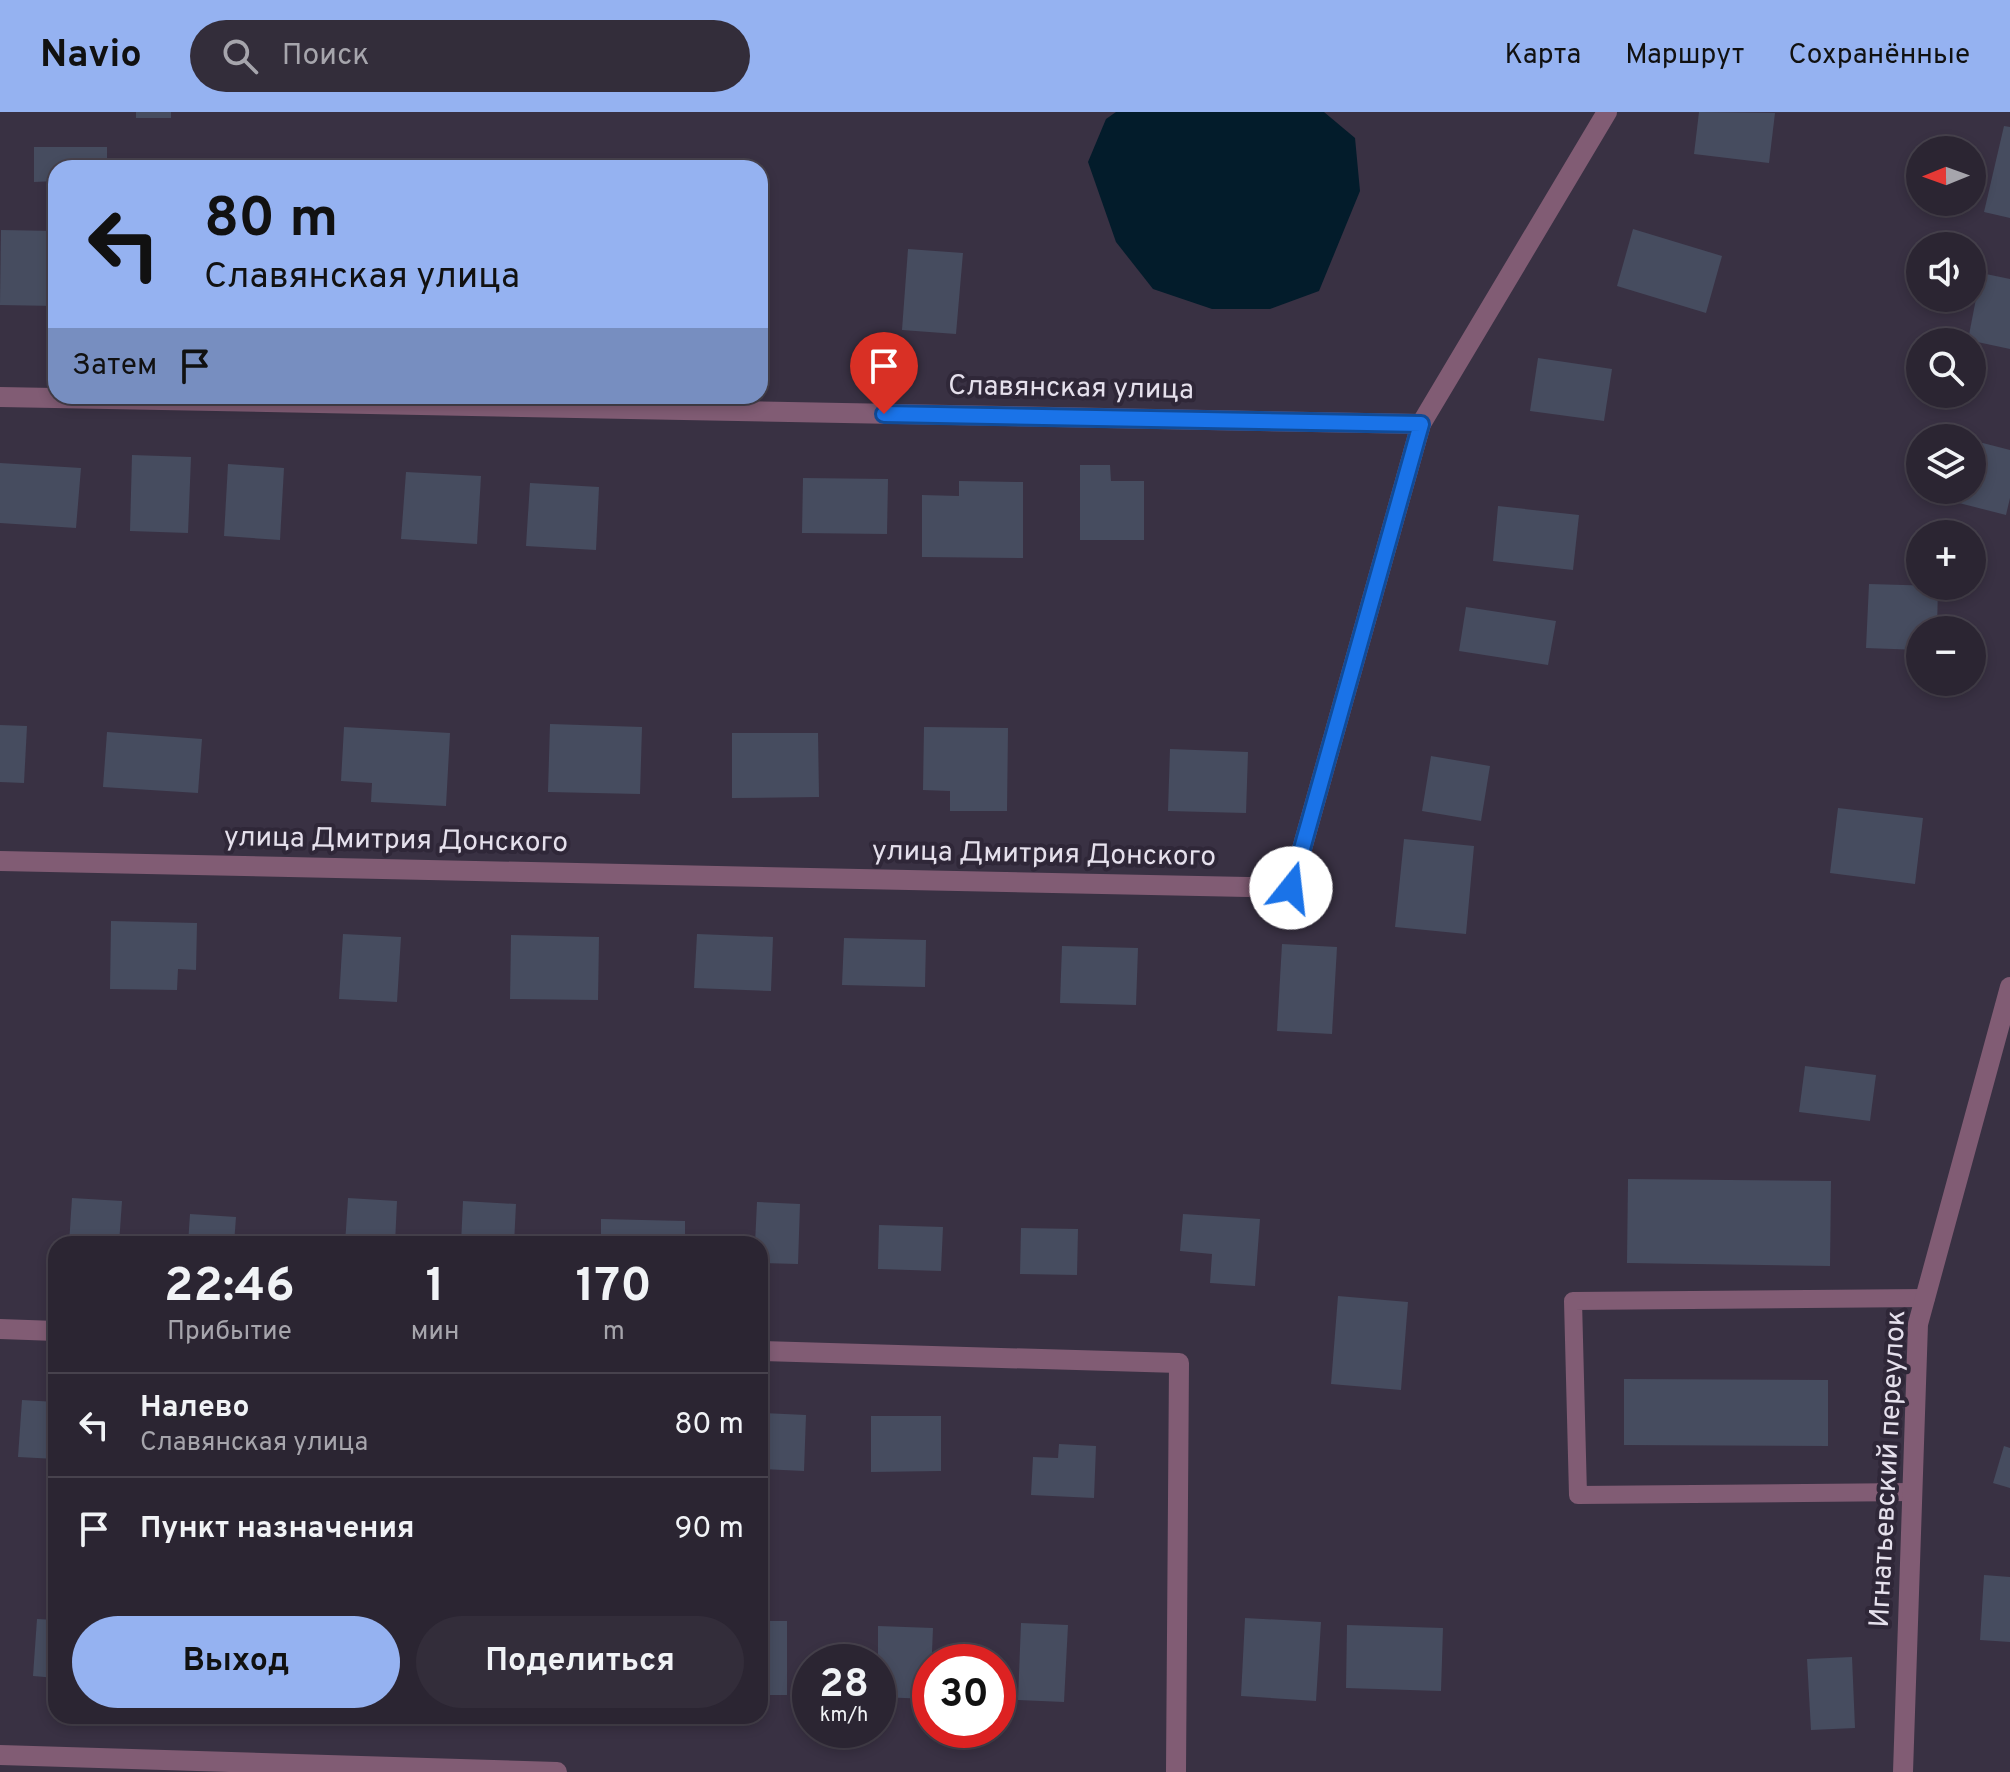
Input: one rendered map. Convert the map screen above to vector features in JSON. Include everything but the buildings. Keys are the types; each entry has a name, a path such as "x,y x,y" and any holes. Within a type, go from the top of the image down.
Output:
{"street":[{"name":"улица Дмитрия Донского","path":"0,861 1291,888 1421,424 1607,112"},
{"name":"Славянская улица","path":"0,397 48,398"},
{"name":"Славянская улица","path":"368,404 1421,424"},
{"name":"Игнатьевский переулок","path":"1903,1772 1918,1324 2010,987"},
{"path":"0,1329 48,1331"},
{"path":"768,1351 1179,1363 1176,1772"},
{"path":"0,1755 557,1772"}],"lane":[{"path":"1913,1492 1578,1495 1573,1301 1926,1298"}],"water":[{"path":"1116,112 1324,112 1355,138 1360,191 1319,291 1270,309 1212,309 1153,289 1116,242 1088,162 1106,119"}],"route":[{"path":"884,414 1421,424 1291,888"}]}
